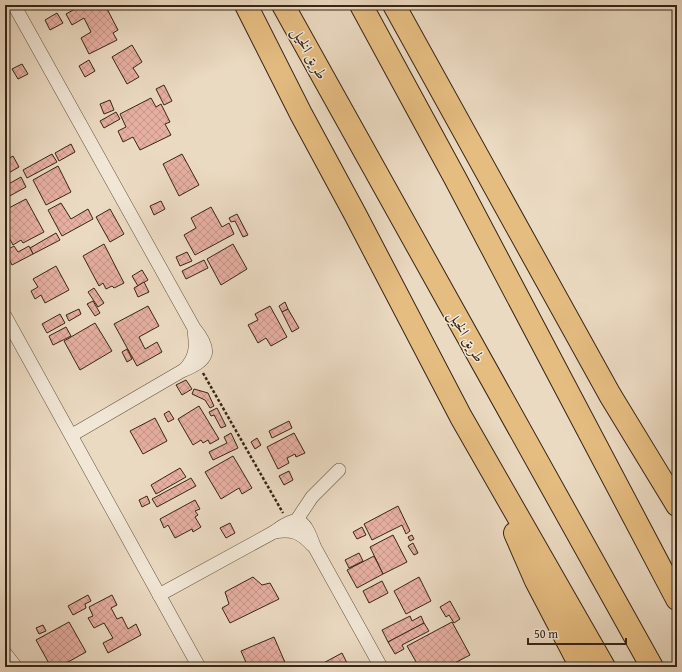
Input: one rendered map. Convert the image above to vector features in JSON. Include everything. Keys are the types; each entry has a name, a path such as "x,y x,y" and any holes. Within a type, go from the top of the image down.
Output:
{"highway":[{"path":"246,5 301,114 461,417 506,493 604,667"},
{"name":"طريق الخيل","path":"283,5 652,667"},
{"path":"361,5 455,178 677,599"},
{"path":"394,5 610,395 677,505"},
{"path":"506,493 512,523 520,548 581,667"}],"street":[{"path":"14,5 206,348 203,360 198,365 182,371 72,435"},
{"path":"5,316 199,667"},
{"path":"182,371 194,358 196,353 194,328"},
{"path":"159,595 292,521 312,497 339,470"},
{"path":"292,521 302,523 307,528 315,548 381,667"},
{"path":"274,532 284,530 297,532 315,548"},
{"path":"5,653 16,667"}],"path":[{"path":"198,365 292,521"}],"building":[{"path":"82,5 100,5 101,7 105,5 118,30 113,33 117,40 89,54 81,38 91,32 84,18 72,25 66,14"},
{"path":"57,13 63,23 50,30 45,20"},
{"path":"132,45 142,62 133,68 139,77 127,84 112,57"},
{"path":"89,60 95,71 85,77 79,66"},
{"path":"22,64 28,74 18,79 12,69"},
{"path":"164,85 172,101 164,105 156,89"},
{"path":"151,98 156,107 161,104 170,122 165,124 171,135 140,150 133,137 123,142 118,131 126,127 120,114"},
{"path":"110,100 114,110 104,114 100,104"},
{"path":"116,112 120,119 104,128 100,121"},
{"path":"71,144 75,152 59,161 55,153"},
{"path":"52,154 57,162 27,178 23,170"},
{"path":"182,154 199,185 179,196 163,164"},
{"path":"5,155 8,159 13,156 19,167 5,175"},
{"path":"58,166 71,192 46,205 33,180"},
{"path":"21,177 26,187 6,198 5,186"},
{"path":"26,199 44,232 23,243 21,240 13,245 5,230 5,210"},
{"path":"161,201 165,209 154,215 150,206"},
{"path":"61,203 71,219 88,209 93,219 62,236 48,210"},
{"path":"211,207 222,227 229,223 234,234 195,255 184,235 196,228 191,218"},
{"path":"110,209 124,234 110,242 96,217"},
{"path":"237,214 248,235 243,237 235,221 231,222 229,218"},
{"path":"56,233 60,240 33,254 30,248"},
{"path":"104,244 124,283 114,288 112,286 106,289 103,283 99,286 83,256"},
{"path":"233,244 247,269 221,285 207,259"},
{"path":"14,246 18,252 29,246 33,254 12,265 5,251"},
{"path":"187,252 192,261 180,266 176,257"},
{"path":"204,260 208,268 186,279 182,271"},
{"path":"56,266 69,290 45,303 41,295 35,299 31,291 38,287 33,279"},
{"path":"142,270 148,280 138,286 132,276"},
{"path":"144,282 149,292 138,297 134,288"},
{"path":"94,288 104,303 98,307 88,292"},
{"path":"93,301 100,313 95,316 87,304"},
{"path":"285,302 288,309 282,312 279,306"},
{"path":"148,306 159,326 139,337 145,349 157,342 162,352 137,366 114,324"},
{"path":"270,306 287,337 271,346 266,338 258,343 248,325 258,320 255,314"},
{"path":"79,309 81,314 69,321 66,315"},
{"path":"288,309 299,328 292,332 282,312"},
{"path":"60,314 65,323 47,333 42,324"},
{"path":"95,323 112,351 80,370 64,341"},
{"path":"66,327 71,336 53,345 49,336"},
{"path":"127,349 132,359 127,362 122,352"},
{"path":"186,380 192,389 182,395 176,385"},
{"path":"194,389 208,393 214,406 210,408 205,400 192,394"},
{"path":"199,406 219,439 210,444 208,440 203,443 201,440 193,445 178,419"},
{"path":"217,408 226,426 221,428 214,415 211,416 209,412"},
{"path":"169,411 174,419 168,422 164,414"},
{"path":"155,418 167,441 143,454 130,431"},
{"path":"289,421 292,428 272,438 269,431"},
{"path":"231,433 238,448 213,460 209,452 227,443 224,437"},
{"path":"294,433 305,453 296,457 295,454 287,458 289,463 278,469 267,447"},
{"path":"257,438 261,445 255,449 251,442"},
{"path":"233,456 252,488 242,494 239,488 221,499 205,472"},
{"path":"180,468 186,477 156,494 151,485"},
{"path":"289,471 293,480 284,485 279,476"},
{"path":"191,478 196,486 157,507 152,499"},
{"path":"147,496 150,503 142,507 139,500"},
{"path":"195,500 200,509 195,511 198,515 195,517 201,527 193,532 192,529 175,538 168,525 164,528 160,519"},
{"path":"398,506 410,531 406,534 402,525 372,540 364,524"},
{"path":"230,523 235,533 226,538 220,528"},
{"path":"362,527 366,535 357,539 353,532"},
{"path":"393,535 407,562 383,574 370,547"},
{"path":"412,535 414,539 410,541 408,537"},
{"path":"413,543 418,553 414,555 408,546"},
{"path":"359,553 363,561 349,568 345,560"},
{"path":"374,556 383,574 357,588 347,570"},
{"path":"253,577 262,585 270,583 279,599 230,623 222,608 229,604 225,592"},
{"path":"419,577 431,601 406,614 394,591"},
{"path":"382,581 388,593 369,603 363,591"},
{"path":"88,595 91,601 85,604 86,608 73,615 68,606"},
{"path":"112,595 117,605 111,608 117,619 122,617 128,629 136,624 141,635 108,653 103,643 113,638 104,623 94,628 88,618 93,616 89,607"},
{"path":"450,601 460,619 454,623 449,615 446,617 440,607"},
{"path":"410,616 412,621 421,616 424,623 388,642 382,630"},
{"path":"69,622 86,652 59,667 51,667 36,640"},
{"path":"452,622 470,655 447,667 419,667 407,646"},
{"path":"424,623 429,631 402,645 404,649 395,654 388,642"},
{"path":"43,625 46,631 39,634 36,628"},
{"path":"274,637 287,667 248,667 241,651"},
{"path":"342,653 349,667 316,667"}]}
